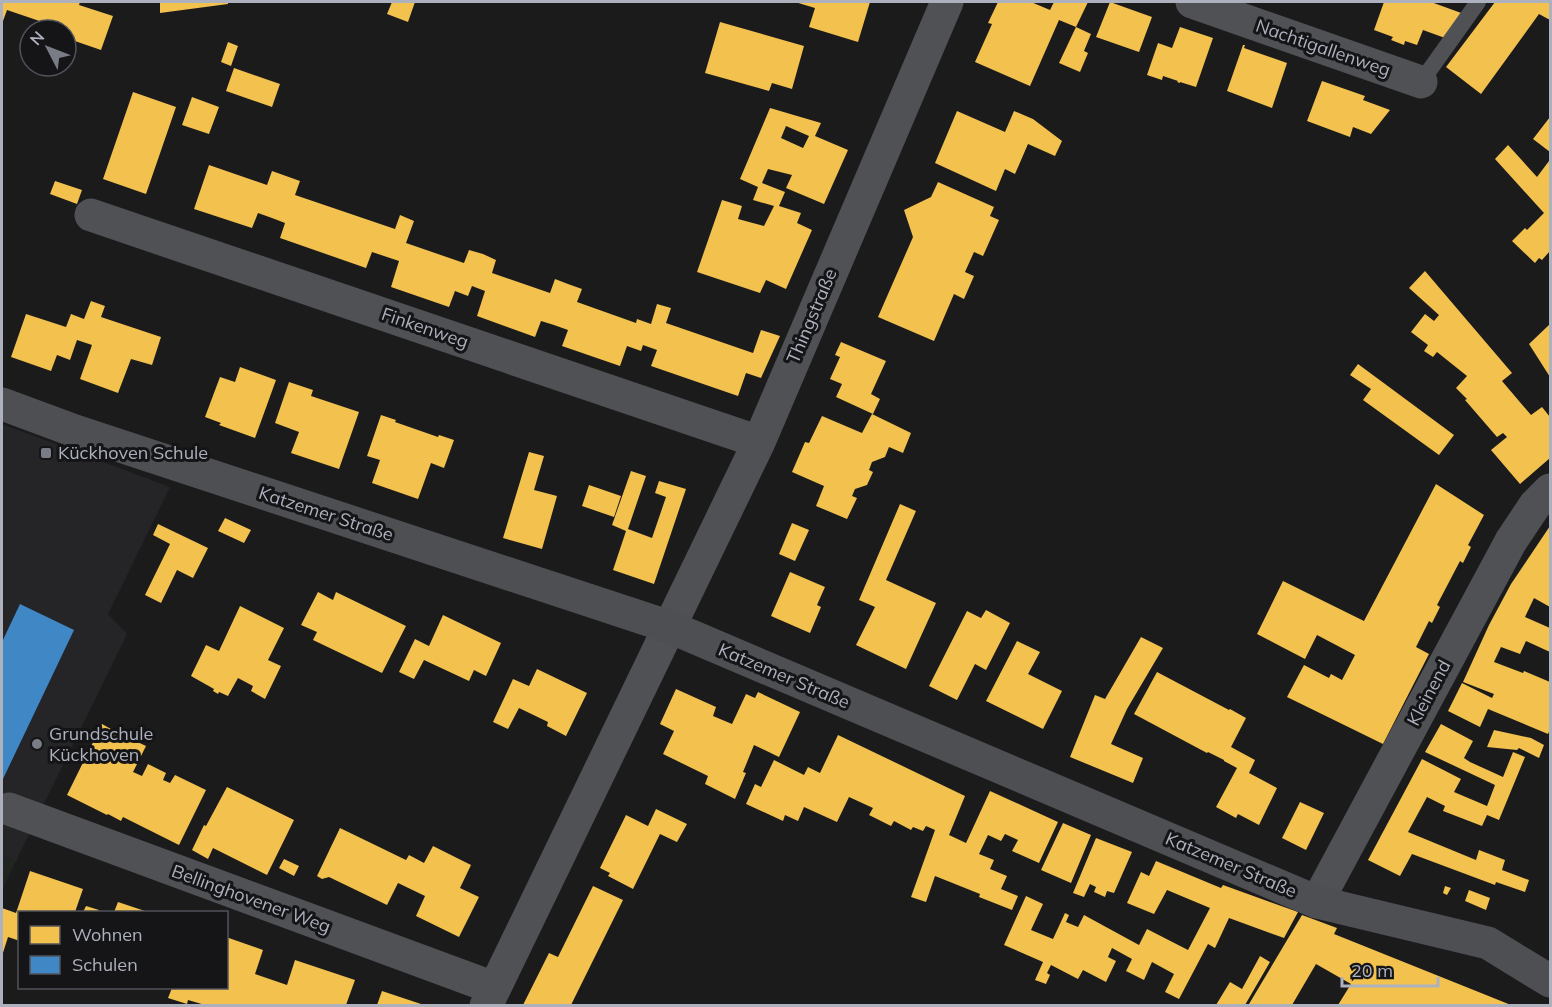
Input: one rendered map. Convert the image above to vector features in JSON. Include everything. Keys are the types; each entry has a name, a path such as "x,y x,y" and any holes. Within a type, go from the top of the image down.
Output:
{"street":[{"name":"Thingstraße","path":"670,627 759,442 947,2"},
{"name":"Nachtigallenweg","path":"1192,2 1421,82"},
{"name":"Finkenweg","path":"91,215 759,442"},
{"name":"Katzemer Straße","path":"2,404 75,431 670,627 1317,902 1488,944 1551,981"},
{"name":"Kleinend","path":"1317,902 1511,541 1535,505 1551,490"},
{"name":"Bellinghovener Weg","path":"9,809 490,997 670,627"}],"lane":[{"path":"1421,82 1478,2"}],"shaded area":[{"name":"Grundschule Kückhoven","path":"2,424 170,487 108,614 127,634 16,861 2,855"},
{"path":"2,855 16,861 2,890"}],"building: Wohnen":[{"path":"2,2 80,2 79,5 113,16 101,50 78,42 78,18 31,18 7,10 2,20"},
{"path":"160,2 228,2 228,4 160,13"},
{"path":"392,2 415,2 408,22 387,14"},
{"path":"795,2 870,2 858,42 809,27 815,8"},
{"path":"998,2 1031,2 1050,10 1054,2 1088,2 1076,27 1059,20 1030,86 975,62 992,24 988,23"},
{"path":"1110,2 1152,17 1139,52 1096,37"},
{"path":"1384,2 1431,2 1464,14 1445,38 1423,30 1417,45 1405,41 1404,45 1391,40 1393,37 1374,30"},
{"path":"1495,2 1550,2 1550,20 1539,14 1481,94 1446,67"},
{"path":"720,22 804,46 792,89 772,83 769,91 705,73"},
{"path":"1076,27 1091,34 1084,51 1088,53 1080,72 1059,63"},
{"path":"1180,27 1213,38 1196,87 1163,76 1162,80 1147,75 1158,43 1172,48"},
{"path":"228,42 238,46 231,66 221,62"},
{"path":"1243,45 1245,45 1244,48 1287,63 1272,108 1227,91"},
{"path":"234,68 280,84 272,107 226,91"},
{"path":"1322,81 1365,96 1363,100 1390,110 1371,134 1353,127 1350,137 1307,121"},
{"path":"133,92 176,107 146,194 103,179"},
{"path":"192,97 219,107 209,134 182,125"},
{"path":"770,108 821,123 815,136 848,150 824,204 786,188 792,175 768,169 762,183 785,192 779,206 801,213 797,223 812,230 786,289 766,280 760,293 697,272 722,200 742,206 738,219 764,226 774,206 753,200 758,187 740,179","holes":["786,126 809,136 803,148 781,138"]},
{"path":"957,111 1005,132 1014,111 1033,119 1062,141 1055,156 1028,144 1015,174 1005,169 996,191 935,163"},
{"path":"1550,117 1550,152 1533,139"},
{"path":"1508,145 1537,177 1550,162 1550,251 1542,260 1539,258 1535,263 1512,241 1544,213 1495,159"},
{"path":"209,165 267,185 272,171 300,181 295,195 395,229 400,215 414,221 406,243 464,263 469,250 483,254 496,260 492,273 550,293 555,279 582,289 577,302 636,323 637,319 651,324 657,304 671,308 666,323 753,353 761,330 780,336 761,378 746,373 738,396 651,366 657,350 643,345 641,351 627,346 620,366 562,346 568,330 554,325 541,321 535,337 477,316 485,291 472,286 468,296 455,291 449,307 391,287 399,261 372,252 366,268 280,238 285,223 258,213 252,228 194,209"},
{"path":"55,181 82,190 77,204 50,194"},
{"path":"938,182 994,207 990,216 999,220 983,256 974,252 965,272 974,276 964,299 954,294 934,341 878,317 913,237 904,210 931,197"},
{"path":"1425,271 1512,373 1502,381 1531,415 1542,407 1550,417 1550,458 1520,484 1491,450 1507,437 1503,433 1497,437 1456,388 1467,376 1437,352 1433,357 1424,351 1428,345 1411,332 1425,314 1434,321 1439,315 1409,288"},
{"path":"91,301 105,306 101,317 161,337 152,365 131,359 118,393 80,379 92,345 77,340 70,360 57,355 51,371 11,357 26,314 66,327 71,314 84,319"},
{"path":"1550,324 1550,377 1529,344"},
{"path":"841,342 886,361 871,394 880,399 873,414 836,397 842,384 830,379 840,357 835,355"},
{"path":"1358,364 1454,435 1439,455 1363,400 1371,389 1350,375"},
{"path":"240,367 276,380 255,438 219,425 221,423 205,417 220,377 235,382"},
{"path":"289,382 313,390 311,396 359,412 339,469 291,453 299,432 275,423"},
{"path":"872,414 911,433 903,453 889,447 885,457 872,462 869,470 873,472 867,485 855,489 852,496 857,498 847,519 816,506 824,486 792,472 805,442 809,443 822,416 862,433"},
{"path":"381,415 438,437 439,435 454,440 444,468 431,463 418,499 372,483 380,460 367,456"},
{"path":"529,452 544,456 534,490 557,496 542,549 503,538"},
{"path":"631,471 646,476 628,529 652,538 666,497 655,493 659,481 686,489 654,584 613,570 626,531 612,525"},
{"path":"1436,484 1484,515 1468,545 1471,547 1463,563 1460,561 1437,605 1440,607 1432,623 1429,621 1416,647 1429,654 1383,744 1287,697 1304,665 1329,678 1331,674 1342,680 1355,655 1317,635 1305,659 1257,634 1283,581 1364,621"},
{"path":"589,485 621,496 614,517 582,506"},
{"path":"900,504 916,511 886,580 936,603 906,669 856,645 875,607 859,600"},
{"path":"225,518 251,530 244,543 218,531"},
{"path":"792,523 809,530 795,561 779,554"},
{"path":"158,524 208,548 193,578 177,570 161,603 145,595 170,544 153,535"},
{"path":"1550,526 1550,607 1534,598 1525,617 1550,628 1550,652 1526,641 1520,654 1501,647 1494,662 1550,682 1550,729 1548,734 1488,709 1480,727 1448,711 1462,683 1492,698 1494,694 1463,682 1511,584"},
{"path":"790,572 825,587 817,605 821,607 810,633 771,616"},
{"path":"318,592 333,600 336,592 406,626 382,673 313,640 317,632 301,625"},
{"path":"240,606 284,628 268,660 281,666 265,699 251,691 253,686 238,678 228,696 219,692 218,694 213,691 214,689 191,676 206,645 219,651"},
{"path":"986,610 1010,623 986,670 975,664 957,700 929,686 967,611 981,618"},
{"path":"443,615 501,643 486,676 474,670 469,681 424,660 414,679 399,672 415,639 429,646"},
{"path":"1141,637 1163,648 1127,709 1111,744 1143,758 1133,783 1070,757 1095,695 1105,699"},
{"path":"1017,641 1040,652 1028,674 1062,691 1043,729 986,701"},
{"path":"537,669 587,693 566,736 547,726 548,722 519,708 508,729 493,722 513,679 529,686"},
{"path":"1157,672 1246,718 1231,747 1255,760 1249,773 1277,788 1259,825 1238,814 1236,818 1216,807 1237,768 1134,714"},
{"path":"676,689 716,707 713,716 732,724 746,694 755,698 758,692 800,712 779,757 754,745 735,799 705,784 708,776 663,754 674,731 660,724"},
{"path":"102,724 118,733 126,730 129,738 146,746 133,772 142,776 148,764 166,773 163,780 170,783 175,775 206,790 179,845 123,817 121,821 67,795"},
{"path":"1441,724 1473,741 1464,758 1503,777 1513,752 1525,757 1499,820 1487,815 1482,826 1443,811 1445,806 1427,797 1408,832 1476,860 1479,850 1505,860 1502,870 1529,880 1525,892 1496,882 1495,885 1412,854 1400,876 1368,860 1422,759 1461,779 1454,792 1487,806 1495,785 1425,752"},
{"path":"1494,730 1531,738 1544,745 1539,758 1519,748 1517,750 1487,747"},
{"path":"838,735 965,796 949,835 966,843 990,791 1058,822 1039,863 1012,851 1018,840 1005,834 1001,841 988,835 979,854 994,860 990,869 1007,876 1001,889 1018,896 1012,910 935,876 926,902 911,897 935,830 926,826 923,831 913,827 911,830 894,821 891,826 869,815 873,808 849,797 837,822 804,807 798,821 785,815 783,821 746,804 755,784 761,787 774,760 804,775 808,767 820,773"},
{"path":"227,787 294,820 267,875 213,848 208,859 192,850"},
{"path":"1300,802 1324,813 1306,850 1282,838"},
{"path":"656,809 687,824 677,842 660,834 633,889 608,876 610,873 600,868 626,815 648,826"},
{"path":"1063,823 1091,835 1071,883 1041,870"},
{"path":"340,828 406,860 409,855 424,863 433,846 471,865 460,888 479,897 459,937 416,916 425,896 398,883 387,905 329,877 322,879 317,876"},
{"path":"1096,838 1132,852 1114,893 1107,891 1105,897 1094,892 1096,887 1090,884 1084,897 1073,893"},
{"path":"284,859 299,866 294,876 279,868"},
{"path":"1156,861 1221,888 1223,885 1298,912 1284,938 1229,918 1215,948 1208,944 1179,999 1165,992 1174,974 1152,962 1144,980 1126,971 1132,959 1112,948 1108,957 1116,961 1106,982 1083,970 1078,979 1051,965 1047,973 1050,975 1046,984 1035,980 1043,962 1004,945 1026,896 1043,904 1031,930 1053,939 1065,913 1069,915 1066,922 1078,927 1084,915 1139,945 1147,929 1188,950 1210,908 1167,890 1154,914 1127,903 1141,872 1149,876"},
{"path":"30,871 83,889 75,911 18,911 18,940 8,937 2,956 2,908 16,913"},
{"path":"593,886 623,900 571,1005 523,1005 549,953 558,957"},
{"path":"1445,886 1451,888 1447,895 1443,893"},
{"path":"1469,890 1490,898 1486,910 1465,901"},
{"path":"118,902 145,911 114,911"},
{"path":"86,906 99,910 98,911 84,911"},
{"path":"1302,915 1337,928 1334,934 1511,1005 1338,1005 1351,984 1316,964 1292,1005 1249,1004"},
{"path":"228,938 263,950 255,974 287,985 295,960 355,980 346,1005 205,1005 188,1000 187,1004 168,998 172,989 228,989"},
{"path":"1260,956 1270,962 1245,1005 1216,1005 1230,982 1242,989"},
{"path":"382,991 424,1005 377,1005"}],"building: Schulen":[{"path":"20,604 74,630 2,781 2,642"}],"place":[{"name":"Kückhoven Schule","path":"46,453"},
{"name":"Grundschule Kückhoven","path":"37,744"}]}
